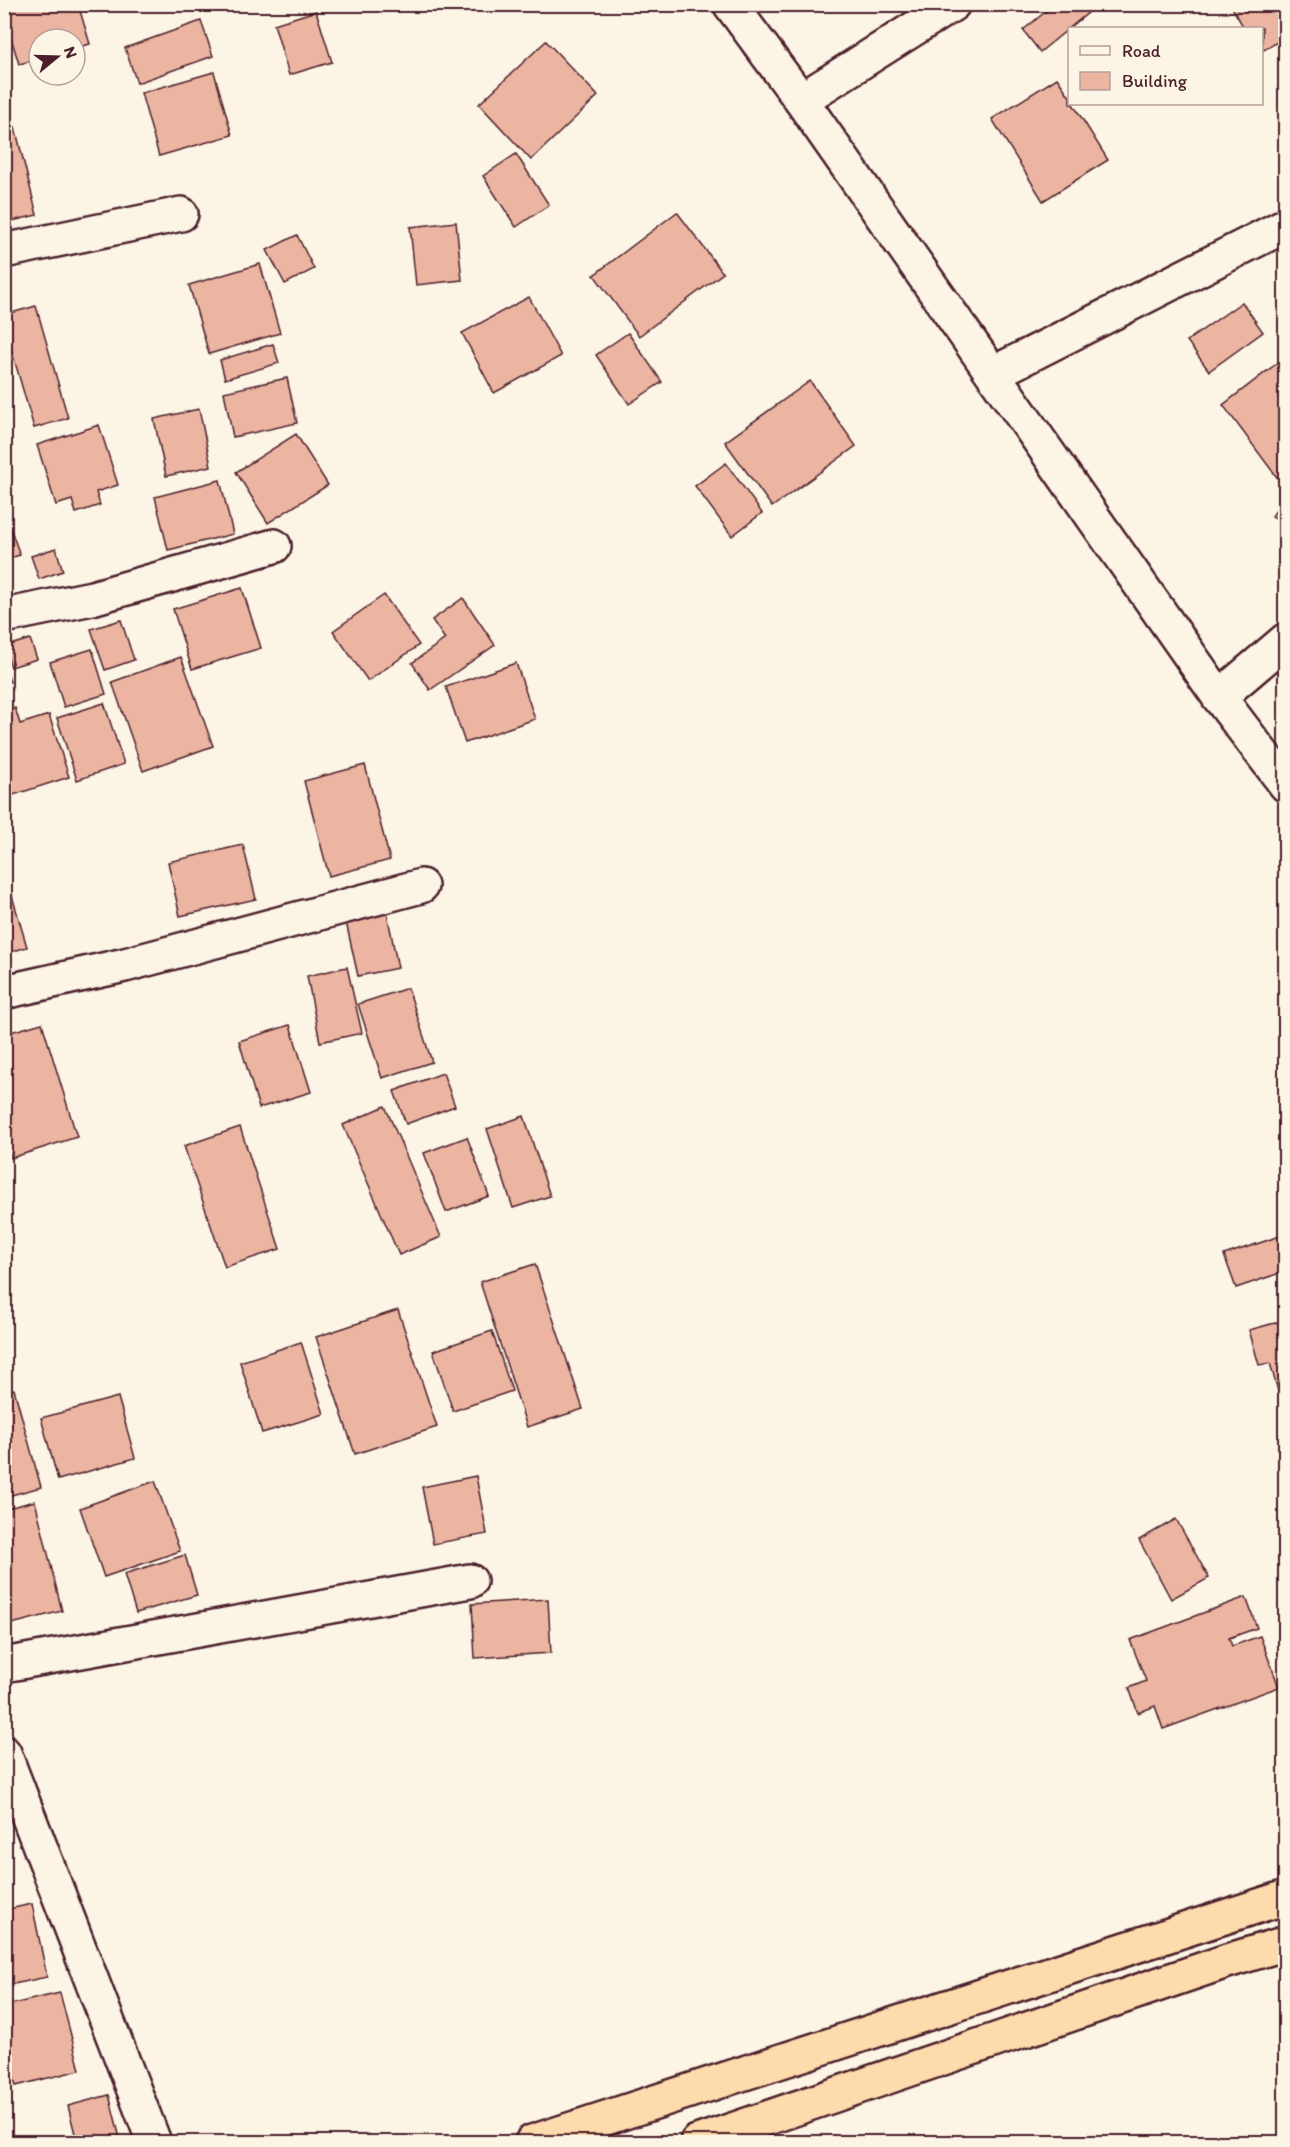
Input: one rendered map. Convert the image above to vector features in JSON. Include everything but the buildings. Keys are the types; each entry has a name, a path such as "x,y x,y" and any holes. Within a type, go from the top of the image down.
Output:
{"highway":[{"path":"532,2142 1286,1897"},
{"path":"697,2142 1227,1961 1286,1943"}],"street":[{"path":"730,4 801,100 994,373 1219,696 1286,784"},
{"path":"801,100 953,4"},
{"path":"4,251 181,214"},
{"path":"994,373 1286,225"},
{"path":"4,616 92,598 274,546"},
{"path":"1219,696 1286,640"},
{"path":"4,992 125,965 421,886"},
{"path":"4,1665 470,1581"},
{"path":"4,1753 154,2142"}]}
